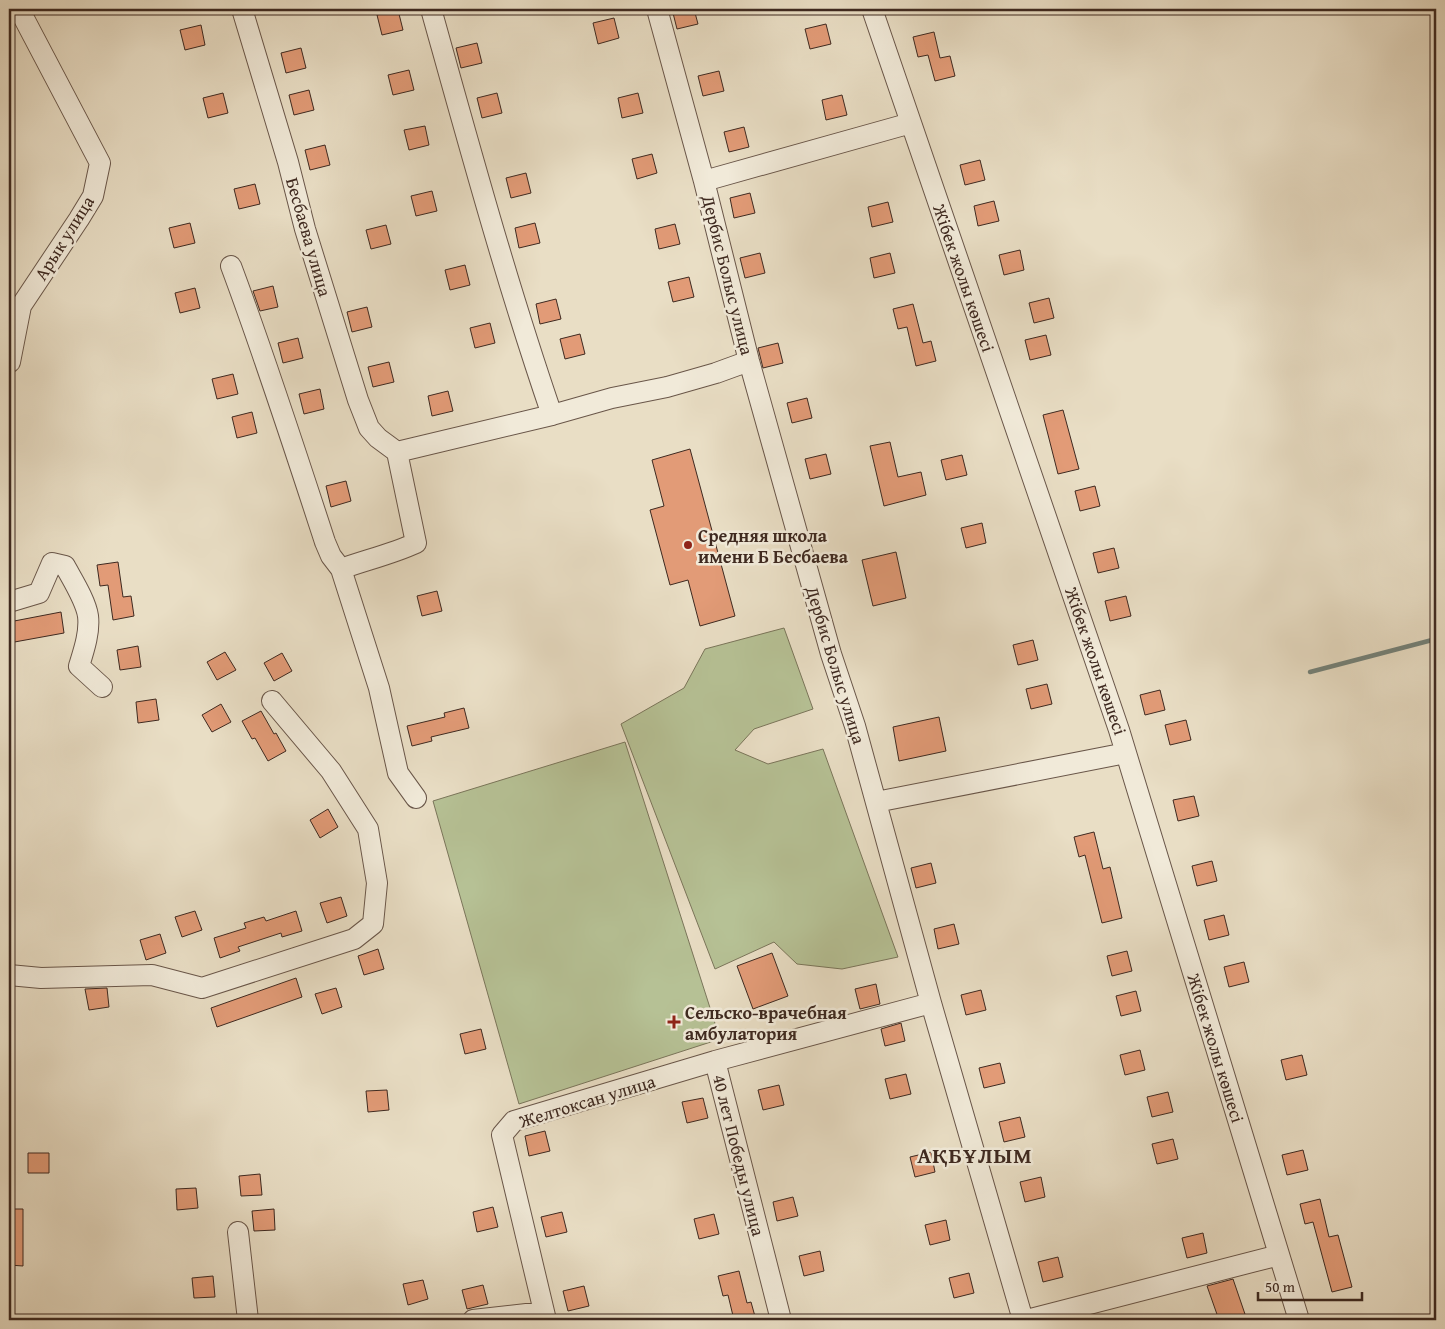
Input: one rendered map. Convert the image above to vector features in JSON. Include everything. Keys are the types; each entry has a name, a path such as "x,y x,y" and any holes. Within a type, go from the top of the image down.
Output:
{"street":[{"name":"Арык улица","path":"10,362 20,306 93,196 100,163 20,9"},
{"name":"Бесбаева улица","path":"242,9 288,162 305,229 358,400 369,428 378,438 397,452"},
{"path":"430,9 495,237 526,340 552,415"},
{"name":"Дербис Болыс улица","path":"657,9 704,181 749,361 831,654 855,726 931,1003 1025,1320"},
{"name":"Жібек жолы көшесі","path":"872,9 1126,753 1299,1320"},
{"path":"704,181 911,123"},
{"path":"231,266 272,377 285,424 325,542 331,556 341,569 379,688 398,773 416,798"},
{"path":"341,569 362,561 394,553 416,543 397,452 552,415 612,398 668,386 716,373 749,361"},
{"path":"9,602 39,593 52,563 64,566 78,588 88,615 86,644 79,666 102,687"},
{"path":"9,975 41,978 152,975 202,988 354,939 372,924 377,883 368,829 331,771 272,701"},
{"path":"876,802 1126,753"},
{"name":"40 лет Победы улица","path":"781,1320 715,1062 931,1003"},
{"name":"Желтоксан улица","path":"545,1316 502,1135 514,1121 715,1062"},
{"path":"238,1232 248,1320"},
{"path":"1025,1320 1279,1256"},
{"path":"472,1320 545,1316"}],"green space":[{"path":"784,628 813,709 754,729 735,750 768,764 823,749 898,957 842,969 797,964 774,942 715,969 621,724 684,688 705,649"},
{"path":"625,742 720,1039 519,1104 433,801"}],"building":[{"path":"672,9 694,9 698,24 677,29"},
{"path":"398,10 403,30 382,35 377,15"},
{"path":"614,18 619,38 598,44 593,23"},
{"path":"826,24 831,44 810,49 805,29"},
{"path":"201,25 205,45 185,50 180,30"},
{"path":"934,32 940,58 950,56 955,76 935,81 928,55 918,57 913,37"},
{"path":"477,43 482,63 461,68 456,48"},
{"path":"301,48 306,68 286,73 281,53"},
{"path":"409,70 414,90 393,95 388,75"},
{"path":"719,71 724,91 703,96 698,76"},
{"path":"309,90 314,110 294,115 289,95"},
{"path":"223,93 228,113 208,118 203,98"},
{"path":"497,93 502,113 482,118 477,98"},
{"path":"638,93 643,113 622,118 618,98"},
{"path":"842,95 847,115 826,120 822,100"},
{"path":"425,126 429,145 409,150 404,130"},
{"path":"744,127 749,147 729,152 724,132"},
{"path":"325,145 330,165 310,170 305,150"},
{"path":"652,154 657,173 637,179 632,159"},
{"path":"980,160 985,180 965,185 960,165"},
{"path":"526,173 531,193 511,198 506,178"},
{"path":"255,184 260,204 239,209 234,189"},
{"path":"432,191 437,211 416,216 411,196"},
{"path":"750,193 755,213 734,218 730,198"},
{"path":"994,201 999,221 978,226 974,206"},
{"path":"888,202 893,222 872,227 868,207"},
{"path":"190,223 195,243 174,248 169,228"},
{"path":"535,223 540,243 519,248 515,228"},
{"path":"675,224 680,244 659,249 655,229"},
{"path":"386,225 391,244 371,249 366,230"},
{"path":"1020,250 1024,270 1004,275 999,255"},
{"path":"760,253 765,273 745,278 740,258"},
{"path":"890,253 895,273 874,278 870,258"},
{"path":"465,265 470,285 450,290 445,270"},
{"path":"689,277 694,297 673,302 668,282"},
{"path":"273,286 278,307 260,311 253,291"},
{"path":"195,288 200,308 180,313 175,293"},
{"path":"1049,298 1054,318 1034,323 1029,303"},
{"path":"556,299 561,319 540,324 536,304"},
{"path":"913,304 923,343 931,341 936,361 916,366 907,327 898,329 893,309"},
{"path":"367,307 372,327 352,332 347,312"},
{"path":"490,323 495,343 475,348 470,328"},
{"path":"580,334 585,354 565,359 560,339"},
{"path":"1046,335 1051,355 1030,360 1025,340"},
{"path":"298,338 303,358 283,363 278,343"},
{"path":"778,343 783,363 763,368 758,348"},
{"path":"389,362 394,382 373,387 368,367"},
{"path":"233,374 238,394 217,399 212,379"},
{"path":"320,389 324,409 304,414 299,394"},
{"path":"448,391 453,411 432,416 428,396"},
{"path":"807,398 812,418 792,423 787,403"},
{"path":"1063,410 1079,469 1058,474 1043,415"},
{"path":"252,412 257,433 237,438 232,417"},
{"path":"890,442 898,477 921,472 926,495 884,506 870,446"},
{"name":"Средняя школа имени Б Бесбаева","path":"690,449 735,616 700,626 688,580 670,585 650,510 664,506 652,460"},
{"path":"826,454 831,474 810,479 805,459"},
{"path":"962,455 967,475 946,480 941,460"},
{"path":"346,481 351,501 331,507 326,486"},
{"path":"1095,486 1100,506 1080,511 1075,491"},
{"path":"982,523 986,543 966,548 961,528"},
{"path":"1114,548 1119,568 1098,573 1093,553"},
{"path":"896,552 906,598 873,606 862,560"},
{"path":"118,562 123,597 131,596 134,616 113,620 108,585 100,586 97,565"},
{"path":"437,591 442,611 422,616 417,596"},
{"path":"1126,596 1131,616 1110,621 1105,601"},
{"path":"61,612 64,633 9,643 9,622"},
{"path":"1033,640 1038,660 1018,665 1013,645"},
{"path":"138,646 141,667 120,670 117,650"},
{"path":"225,652 236,670 217,680 207,662"},
{"path":"282,653 292,671 274,681 264,663"},
{"path":"1047,684 1052,704 1031,709 1026,689"},
{"path":"1160,690 1165,710 1145,715 1140,695"},
{"path":"156,699 159,720 138,723 136,702"},
{"path":"221,704 231,722 212,732 202,715"},
{"path":"464,708 469,728 431,737 432,741 412,746 407,726 445,717 444,713"},
{"path":"261,711 286,751 268,761 255,738 252,739 242,721"},
{"path":"939,717 946,751 899,761 893,727"},
{"path":"1186,720 1191,740 1170,745 1165,725"},
{"path":"1194,796 1199,816 1178,821 1173,800"},
{"path":"328,809 338,827 320,838 310,820"},
{"path":"1094,832 1103,869 1110,867 1122,918 1102,923 1085,855 1079,857 1074,837"},
{"path":"1212,861 1217,881 1197,886 1192,866"},
{"path":"931,863 936,883 916,888 911,868"},
{"path":"341,897 347,916 327,923 320,903"},
{"path":"195,911 202,930 182,937 175,917"},
{"path":"296,911 302,931 282,937 281,933 238,947 240,951 220,958 214,938 246,928 244,923 264,917 266,921"},
{"path":"1224,915 1229,935 1209,940 1204,920"},
{"path":"954,924 959,944 938,949 934,929"},
{"path":"160,934 166,953 146,960 140,940"},
{"path":"378,949 384,969 364,975 358,956"},
{"path":"1127,951 1132,971 1112,976 1107,956"},
{"path":"772,953 788,996 753,1009 737,966"},
{"path":"1244,962 1249,982 1229,987 1224,967"},
{"path":"296,978 302,997 217,1027 211,1008"},
{"path":"876,984 880,1004 860,1009 855,989"},
{"path":"107,988 109,1007 89,1010 85,989"},
{"path":"336,988 342,1007 322,1014 315,994"},
{"path":"981,990 986,1010 966,1015 961,995"},
{"path":"1136,991 1141,1011 1121,1016 1116,996"},
{"path":"901,1023 905,1041 885,1046 881,1029"},
{"path":"481,1029 486,1049 465,1054 460,1034"},
{"path":"1140,1050 1145,1070 1125,1075 1120,1055"},
{"path":"1302,1055 1307,1075 1286,1080 1281,1060"},
{"path":"1000,1063 1005,1083 984,1088 979,1068"},
{"path":"906,1074 911,1094 890,1099 885,1079"},
{"path":"779,1085 784,1105 763,1110 758,1090"},
{"path":"387,1090 389,1110 368,1112 366,1091"},
{"path":"1168,1092 1173,1112 1152,1117 1147,1097"},
{"path":"703,1098 708,1118 687,1123 682,1102"},
{"path":"1020,1117 1025,1137 1004,1142 999,1122"},
{"path":"545,1131 550,1151 529,1156 525,1136"},
{"path":"1173,1139 1178,1159 1157,1164 1152,1144"},
{"path":"1303,1150 1308,1170 1287,1175 1282,1155"},
{"path":"931,1152 935,1172 915,1177 910,1157"},
{"path":"28,1153 49,1153 49,1173 28,1173"},
{"path":"260,1174 262,1195 241,1196 239,1176"},
{"path":"1041,1177 1045,1197 1025,1202 1020,1182"},
{"path":"196,1188 198,1208 177,1210 176,1189"},
{"path":"793,1197 798,1216 777,1221 773,1202"},
{"path":"1320,1199 1329,1237 1338,1235 1352,1287 1332,1292 1313,1222 1305,1224 1300,1204"},
{"path":"493,1207 498,1227 477,1232 473,1212"},
{"path":"9,1209 23,1209 23,1266 9,1265"},
{"path":"274,1209 275,1230 254,1231 252,1211"},
{"path":"562,1212 567,1232 546,1237 541,1217"},
{"path":"714,1214 719,1234 699,1239 694,1219"},
{"path":"946,1220 950,1240 930,1245 925,1225"},
{"path":"1203,1233 1207,1253 1187,1258 1182,1238"},
{"path":"820,1251 824,1271 804,1276 799,1256"},
{"path":"1058,1257 1063,1277 1043,1282 1038,1262"},
{"path":"739,1271 747,1303 751,1302 756,1320 734,1320 728,1295 723,1296 718,1276"},
{"path":"969,1273 974,1293 954,1298 949,1278"},
{"path":"213,1276 215,1297 194,1298 192,1278"},
{"path":"1233,1279 1247,1320 1219,1320 1207,1286"},
{"path":"423,1280 428,1299 408,1305 403,1284"},
{"path":"483,1285 488,1304 467,1309 462,1290"},
{"path":"584,1286 589,1306 568,1311 563,1291"}],"waterway":[{"path":"1310,672 1436,639"}],"place":[{"name":"Средняя школа имени Б Бесбаева","path":"688,545"},
{"name":"Сельско-врачебная амбулатория","path":"674,1022"}],"district":[{"name":"АҚБҰЛЫМ","path":"975,1155"}]}
